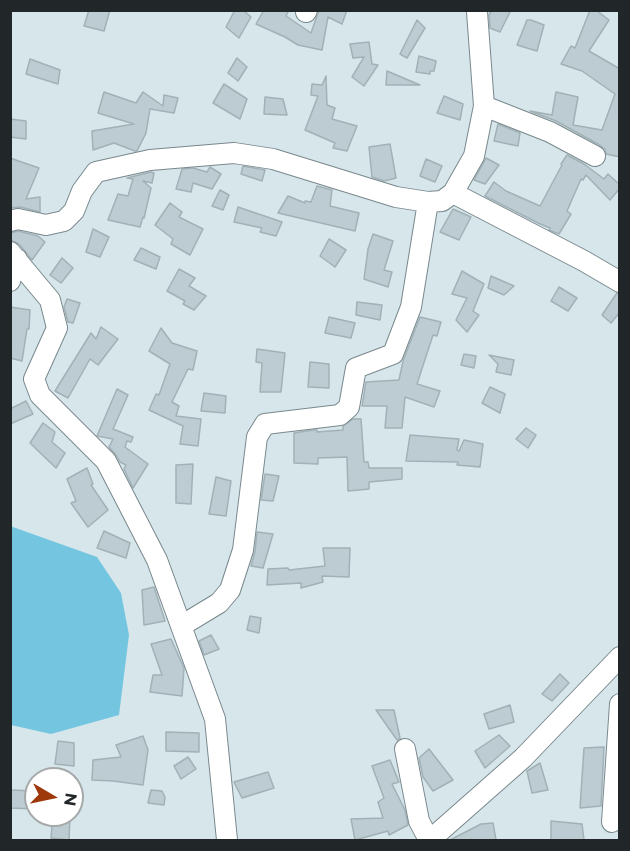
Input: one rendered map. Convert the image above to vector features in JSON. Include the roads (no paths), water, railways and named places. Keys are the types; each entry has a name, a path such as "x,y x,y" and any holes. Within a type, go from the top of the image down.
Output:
{"street":[{"path":"10,221 18,219 46,225 64,221 74,211 82,190 96,172 150,160 234,153 273,159 396,197 428,202 442,201 453,193 474,156 484,106 477,12"},
{"path":"484,106 550,132 595,156"},
{"path":"453,193 620,282"},
{"path":"182,626 219,603 230,590 243,550 257,437 265,424 340,415 349,407 356,368 393,354 411,307 428,202"},
{"path":"14,256 50,300 57,328 34,379 40,395 106,460 158,560 215,719 227,840"},
{"path":"10,281 14,256"},
{"path":"405,749 419,821 430,840 522,758 618,662"},
{"path":"612,822 620,704"}]}
